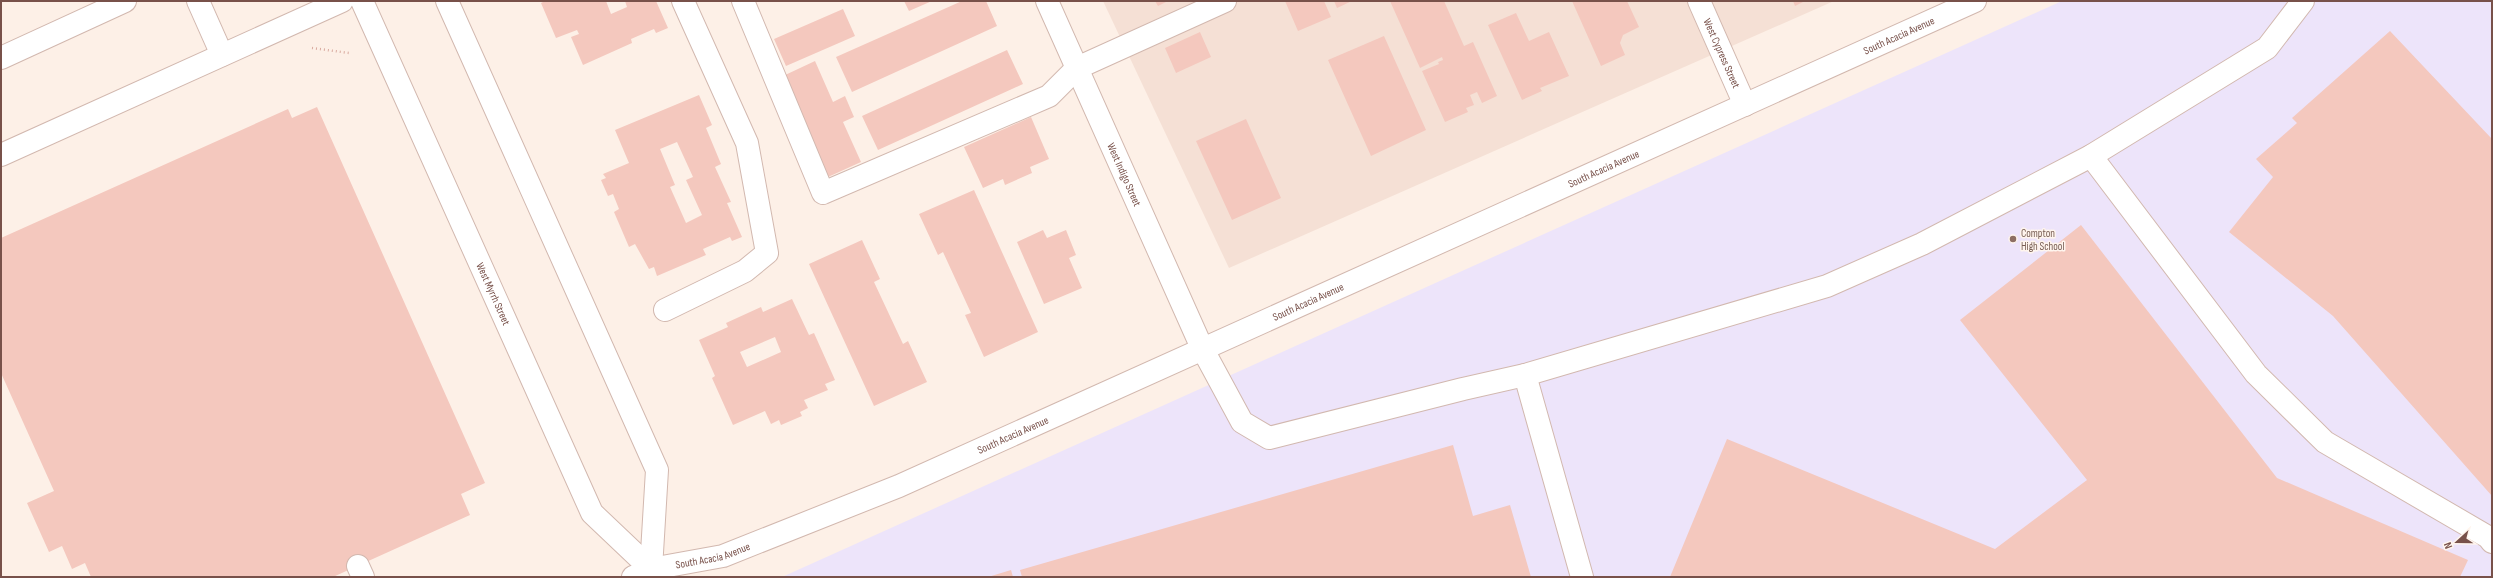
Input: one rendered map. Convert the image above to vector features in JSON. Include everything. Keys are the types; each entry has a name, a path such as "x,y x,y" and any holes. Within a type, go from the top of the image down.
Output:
{"street":[{"path":"1,58 125,1"},
{"path":"198,1 222,55"},
{"path":"1,155 342,1"},
{"name":"West Myrrh Street","path":"362,1 592,513 646,574"},
{"path":"447,1 657,470 646,574"},
{"path":"666,310 745,271 767,252 747,143 683,1"},
{"path":"743,1 822,193 1050,96 1077,68 1225,1"},
{"name":"West Indigo Street","path":"1046,1 1202,348 1242,422 1270,438 1463,389 1525,375 1827,286 1922,244 2091,156 2267,48 2303,1"},
{"name":"West Cypress Street","path":"1699,1 1745,105"},
{"name":"South Acacia Avenue","path":"646,574 723,556 899,486 1202,348 1975,1"},
{"path":"2091,156 2256,374 2325,442 2488,537 2492,542"},
{"path":"1525,375 1582,577"}],"shaded area":[{"path":"1103,1 1834,1 1229,268"},
{"name":"Compton High School","path":"2062,1 2492,1 2492,577 782,577"}],"building":[{"path":"545,1 606,1 611,14 627,7 625,1 656,1 668,28 656,33 654,29 631,39 632,43 583,65 571,37 579,34 577,30 556,38 541,3"},
{"path":"904,1 932,1 909,11"},
{"path":"962,1 986,1 997,26 852,92 836,57"},
{"path":"1155,1 1168,1 1158,6"},
{"path":"1285,1 1324,1 1331,17 1298,31"},
{"path":"1334,1 1352,1 1337,8"},
{"path":"1390,1 1444,1 1464,46 1473,42 1497,96 1482,103 1477,92 1470,95 1474,105 1466,108 1468,112 1445,122 1422,71 1439,64 1438,62 1443,60 1442,57 1420,68"},
{"path":"1572,1 1627,1 1639,27 1623,35 1620,43 1625,55 1601,66"},
{"path":"1793,1 1805,1 1795,6"},
{"path":"843,9 855,36 786,66 774,39"},
{"path":"1516,13 1529,41 1549,32 1569,76 1540,88 1542,91 1522,100 1488,25"},
{"path":"2390,31 2492,139 2492,496 2333,316 2229,232 2273,177 2256,159 2297,123 2292,118"},
{"path":"1200,32 1211,57 1176,73 1165,48"},
{"path":"1384,36 1426,130 1371,156 1328,60"},
{"path":"1007,50 1023,84 878,150 862,116"},
{"path":"815,61 833,102 845,96 854,117 843,122 861,162 828,177 783,76"},
{"path":"699,95 712,125 706,128 721,164 715,167 731,202 727,203 742,237 732,241 730,237 703,249 706,255 657,276 654,267 649,269 635,244 629,247 614,212 619,209 613,194 608,196 601,180 606,178 603,174 629,163 615,130","holes":["677,142 693,177 686,180 702,215 686,223 670,187 675,185 660,149"]},
{"path":"317,107 485,483 461,494 470,515 333,577 91,577 85,563 72,569 62,546 49,552 27,503 54,491 1,373 1,238 288,109 292,118"},
{"path":"1031,117 1049,159 1030,167 1032,173 1005,185 1003,179 983,188 964,147"},
{"path":"1246,119 1281,198 1232,220 1196,141"},
{"path":"974,190 1038,332 984,357 965,315 971,313 943,252 938,255 919,214"},
{"path":"2081,225 2277,478 2468,560 2460,577 1670,577 1727,439 1995,549 2087,480 1960,320"},
{"path":"1043,230 1047,238 1066,230 1076,255 1069,258 1082,288 1044,304 1017,242"},
{"path":"862,240 880,279 874,282 903,344 908,341 927,382 874,406 809,264"},
{"path":"792,299 809,335 814,333 835,380 825,384 828,390 804,400 808,408 800,412 802,416 781,425 779,420 771,424 765,411 733,425 712,378 715,376 699,340 728,327 726,323 761,307 763,312","holes":["775,337 781,352 747,367 740,352"]},
{"path":"1453,445 1473,516 1510,505 1531,577 1022,577 1020,570"},
{"path":"1011,570 1013,577 988,577"}],"place":[{"name":"Compton High School","path":"2013,239"}]}
